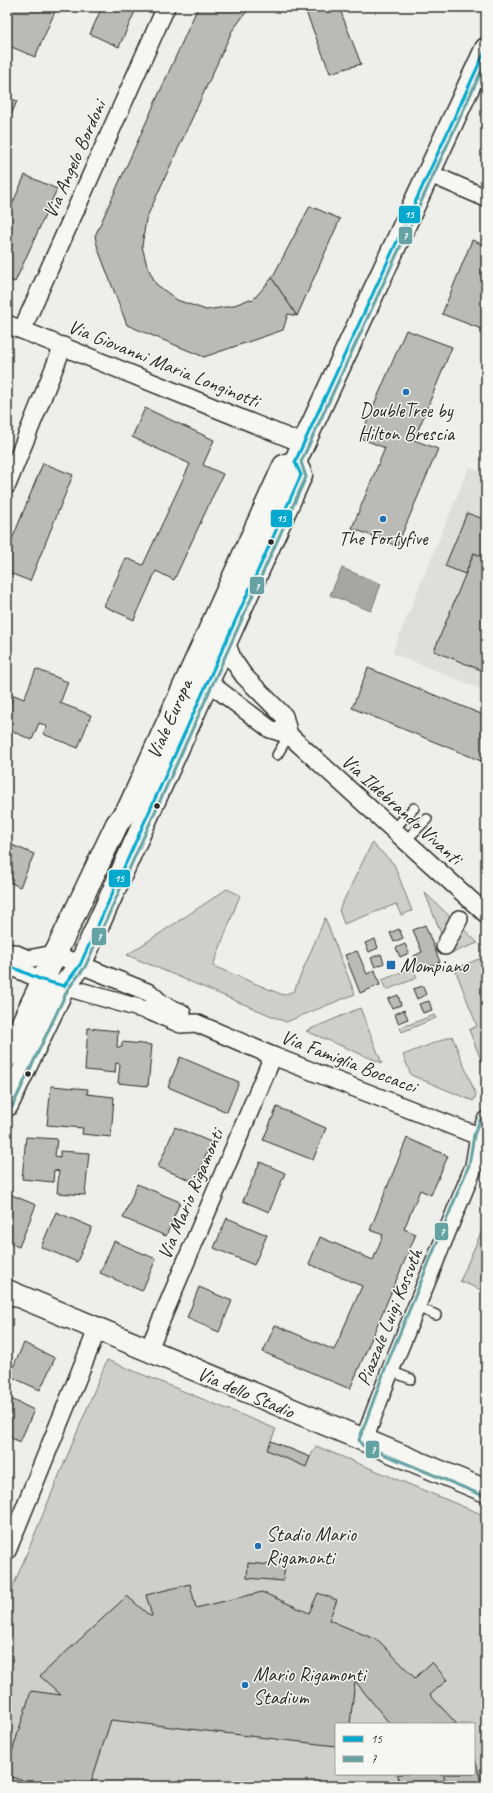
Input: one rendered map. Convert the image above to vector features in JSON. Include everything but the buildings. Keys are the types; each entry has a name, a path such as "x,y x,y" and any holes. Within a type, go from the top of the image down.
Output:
{"street":[{"name":"Via Angelo Bordoni","path":"14,327 166,7"},
{"name":"Viale Europa","path":"7,1056 54,954 117,824 129,808 284,466 299,453 486,49"},
{"path":"428,173 486,198"},
{"name":"Via Giovanni Maria Longinotti","path":"14,327 63,346 299,453"},
{"path":"7,486 63,346"},
{"name":"Viale Europa","path":"7,1105 64,986 80,965 301,475 299,453"},
{"path":"208,682 204,676 203,662 227,612 225,596"},
{"path":"226,642 233,660 244,676 284,716 289,736"},
{"name":"Via Ildebrando Vivanti","path":"208,682 270,729 289,736 486,914"},
{"path":"445,946 459,919"},
{"path":"7,953 14,953 28,959 54,954"},
{"name":"Via Famiglia Boccacci","path":"54,954 150,993 162,1004 191,1017 196,1023 273,1056 483,1138"},
{"name":"Via Famiglia Boccacci","path":"7,965 42,980 149,1011 181,1024 196,1023"},
{"name":"Via Mario Rigamonti","path":"148,1351 273,1056"},
{"name":"Piazzale Luigi Kossuth","path":"364,1440 390,1371 474,1166 483,1138 486,1120"},
{"name":"Via dello Stadio","path":"7,1291 97,1330 486,1491"},
{"path":"7,1551 97,1330"}],"lane":[{"path":"277,755 289,736"},
{"path":"399,836 414,808"},
{"path":"399,836 427,819"},
{"path":"416,1307 436,1315"},
{"path":"390,1371 411,1379"}],"shaded area":[{"path":"469,467 486,474 486,691 392,653"},
{"path":"342,568 381,584 371,611 330,595"},
{"path":"372,843 394,864 412,911 401,915 396,904 344,924 339,910"},
{"path":"227,889 240,895 213,966 283,995 294,991 325,918 355,994 286,1022 127,955"},
{"path":"425,893 478,943 449,954"},
{"path":"486,956 486,1072 469,1030 477,1026 455,969"},
{"path":"413,968 417,978 386,990 382,980"},
{"path":"360,1008 382,1063 306,1031"},
{"path":"434,1015 436,1018 402,1032 400,1028"},
{"path":"452,1036 476,1095 473,1101 411,1075 403,1055"},
{"path":"486,1221 486,1292 460,1281"},
{"path":"107,1360 276,1429 271,1441 310,1457 316,1446 486,1516 486,1786 7,1786 7,1601"}],"transit line":[{"name":"15","path":"7,965 42,980 64,986 80,965 301,475 295,462 486,49"},
{"name":"7","path":"12,1107 68,989 85,967 306,477 301,462 486,61"},
{"name":"7","path":"481,1118 474,1135 469,1165 385,1369 359,1440 362,1445 484,1496"}],"place":[{"name":"DoubleTree by Hilton Brescia","path":"406,392"},
{"name":"The Fortyfive","path":"383,519"},
{"name":"Mompiano","path":"391,965"},
{"name":"Stadio Mario Rigamonti","path":"258,1546"},
{"name":"Mario Rigamonti Stadium","path":"245,1685"}]}
